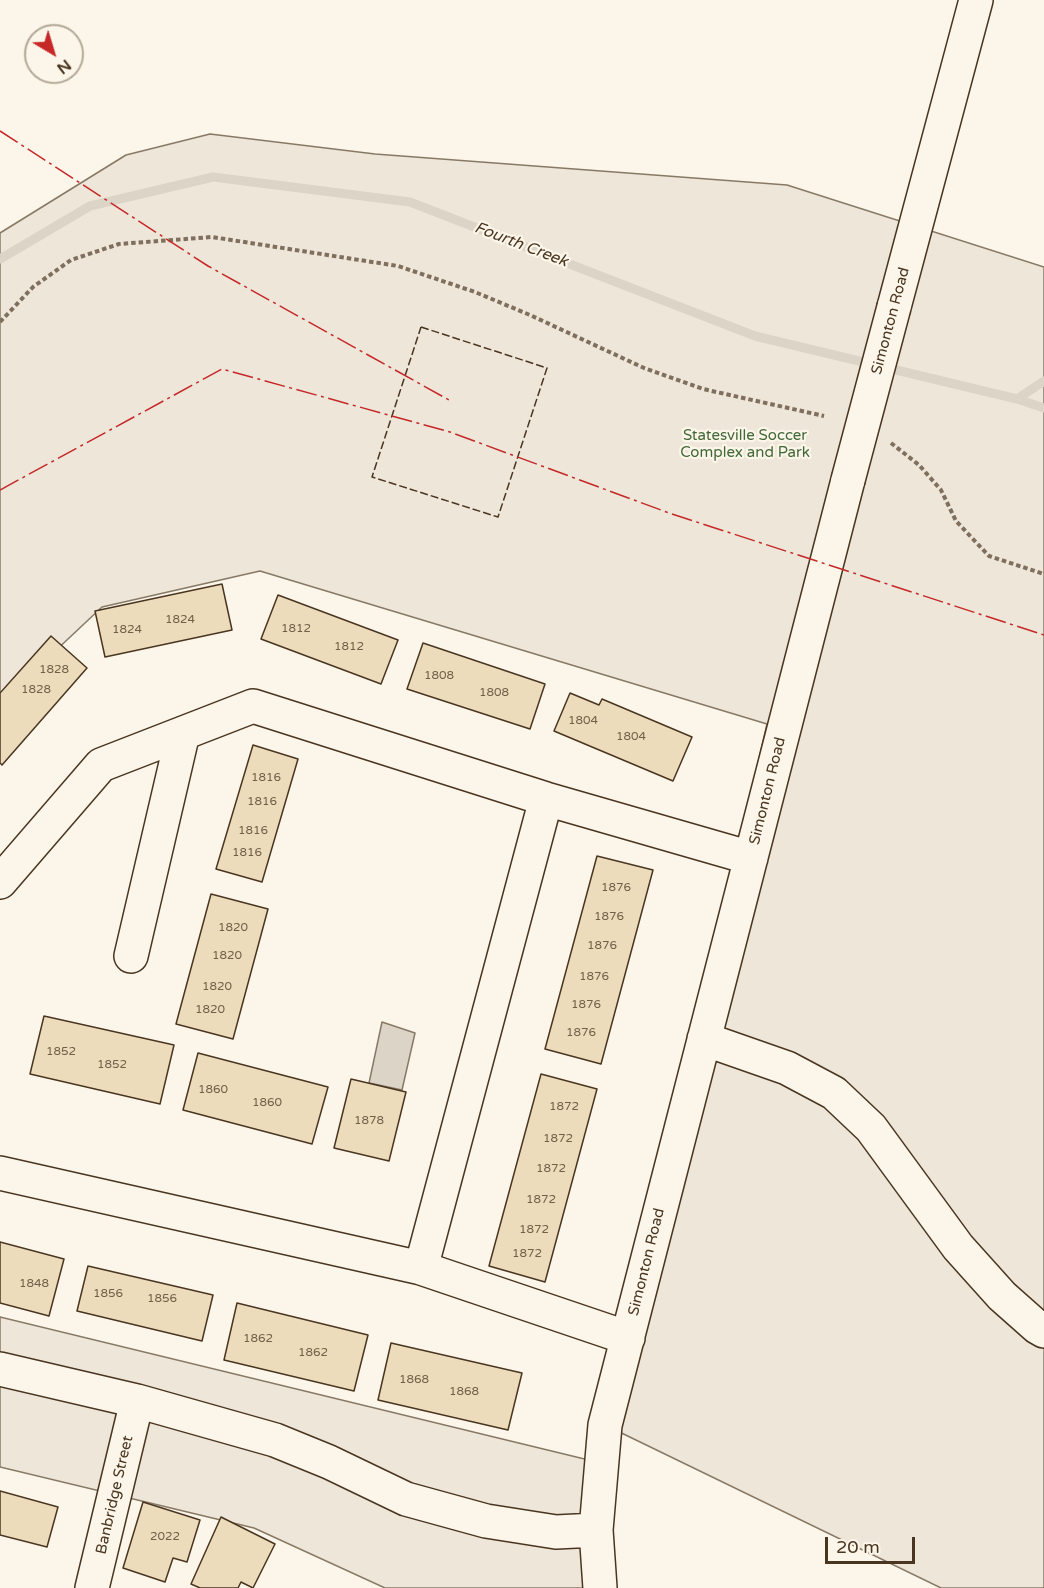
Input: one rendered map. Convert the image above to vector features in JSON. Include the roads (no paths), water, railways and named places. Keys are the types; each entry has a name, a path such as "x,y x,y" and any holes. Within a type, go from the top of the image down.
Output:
{"street":[{"name":"Simonton Road","path":"600,1588 596,1530 605,1425 848,480 976,0"},
{"path":"0,882 101,765 253,706 546,799 751,858"},
{"path":"131,956 183,733"},
{"path":"421,1268 546,799"},
{"path":"704,1040 787,1068 834,1093 871,1128 958,1247 1002,1296 1044,1331"},
{"path":"0,1173 421,1268 628,1338"},
{"path":"0,1369 137,1401 275,1440 329,1462 406,1499 486,1521 555,1532 596,1530"},
{"name":"Banbridge Street","path":"92,1588 137,1401"}],"waterway":[{"name":"Fourth Creek","path":"0,259 90,206 213,177 410,202 755,336 1017,399 1044,408"},
{"path":"1017,399 1044,381"}],"park label":[{"name":"Statesville Soccer Complex and Park","path":"745,444"}]}
